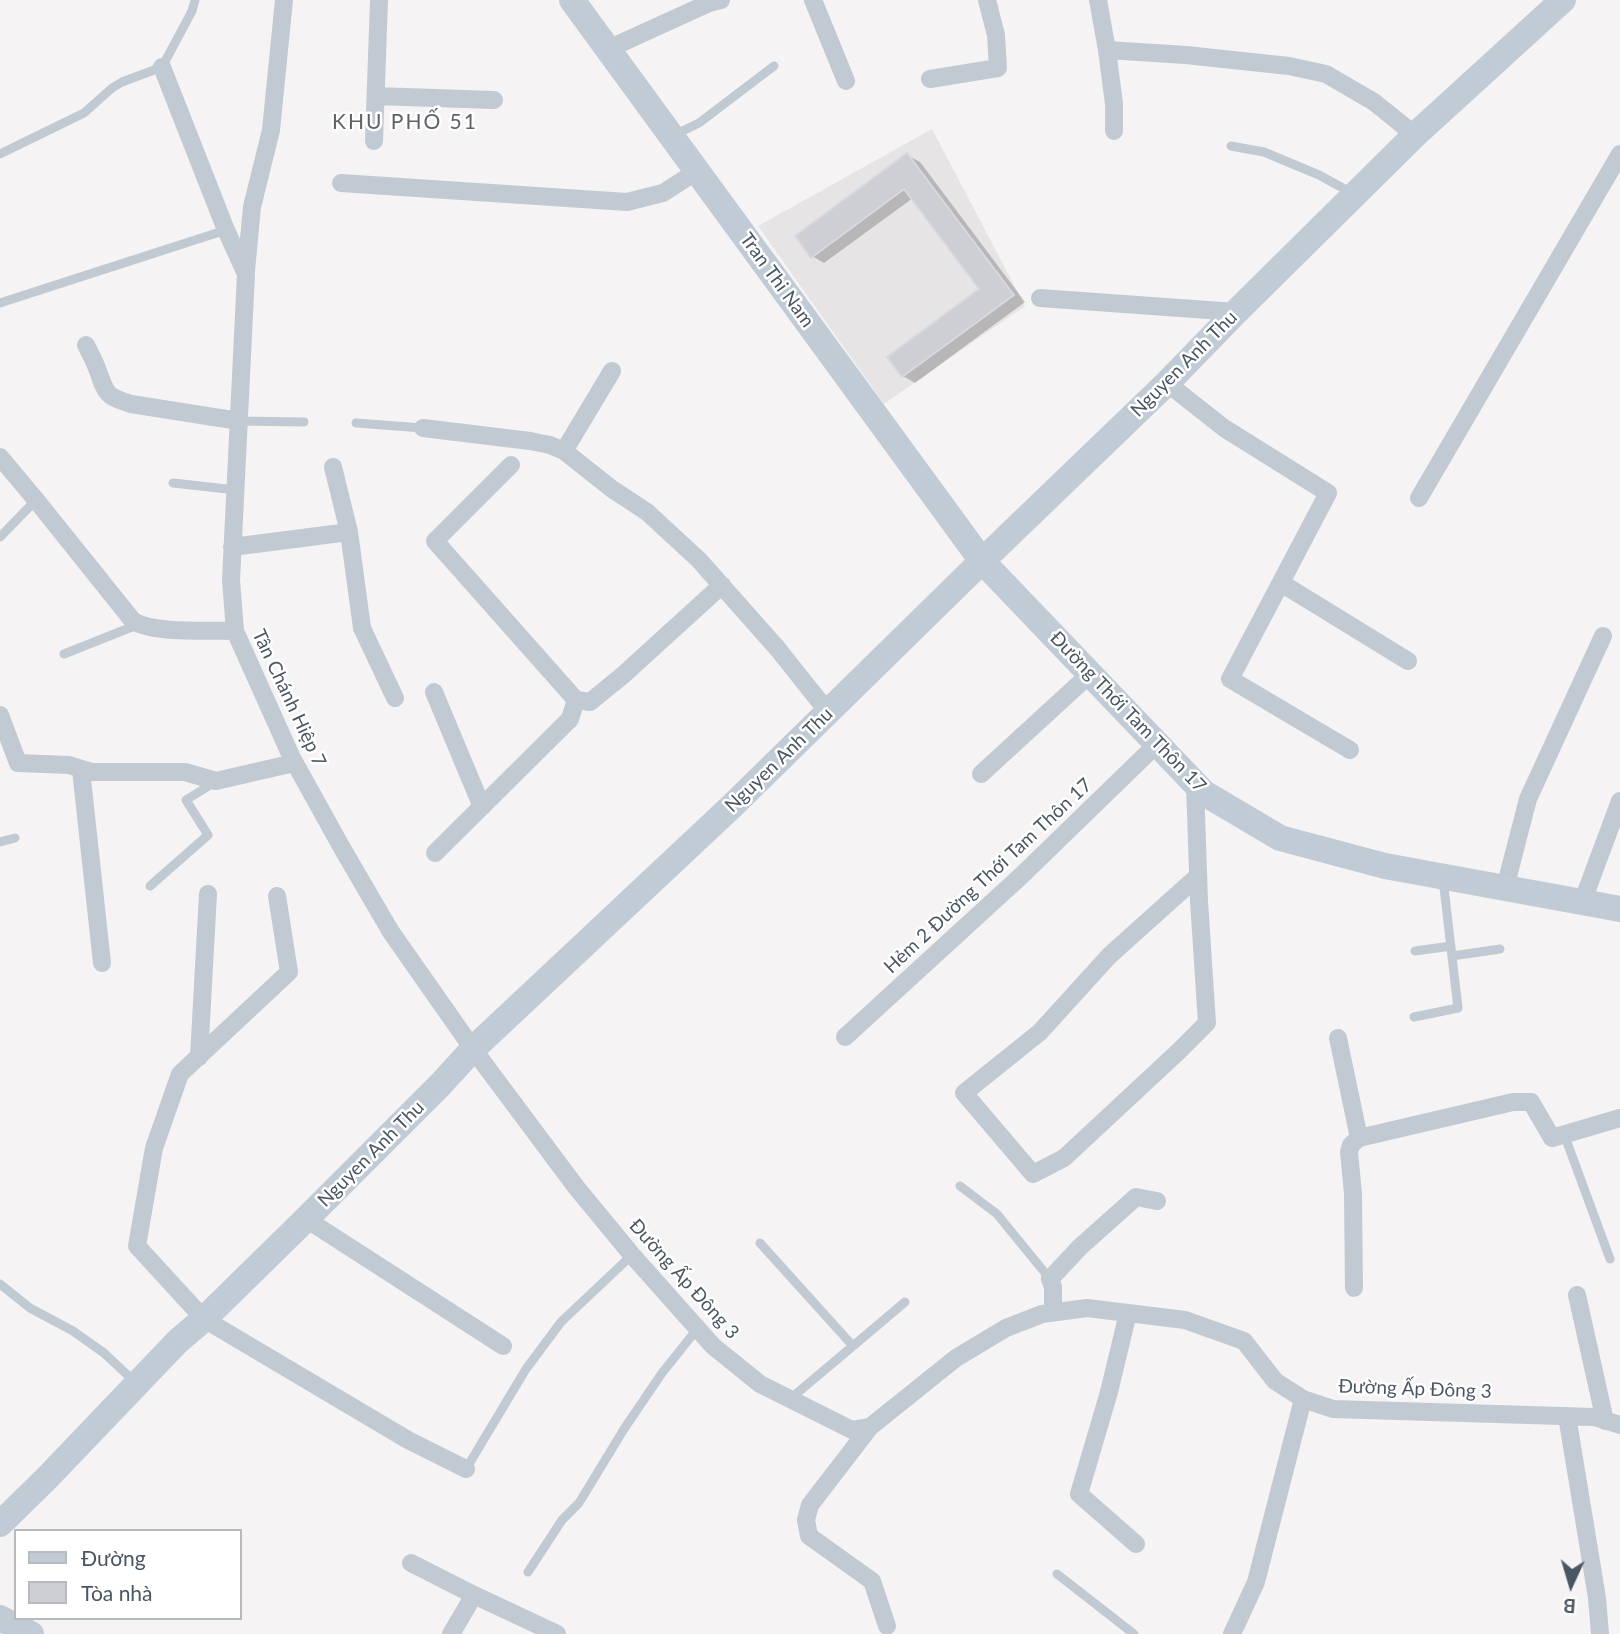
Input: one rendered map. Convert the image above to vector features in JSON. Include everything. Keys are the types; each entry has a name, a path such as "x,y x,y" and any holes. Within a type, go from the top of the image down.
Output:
{"main road":[{"name":"Tran Thi Nam","path":"572,0 982,561"},
{"name":"Nguyen Anh Thu","path":"0,1524 178,1341 306,1219 440,1085 472,1049 732,806 1167,383 1415,135 1563,0"},
{"name":"Đường Thới Tam Thôn 17","path":"982,561 1204,793 1280,838 1385,866 1620,909"},
{"path":"0,1618 31,1634"}],"street":[{"path":"235,631 231,580 232,547 246,274 252,207 271,130 284,0"},
{"path":"374,141 379,0"},
{"path":"813,0 846,81"},
{"path":"930,79 998,68 996,35 987,0"},
{"path":"1098,0 1114,104 1114,131"},
{"path":"608,49 712,1"},
{"path":"1107,50 1289,66 1326,74 1374,102 1415,135"},
{"path":"162,67 246,274"},
{"path":"376,96 494,100"},
{"path":"1419,498 1620,154"},
{"path":"341,183 627,202 663,193 697,171"},
{"path":"1040,298 1236,312"},
{"path":"86,345 104,389 116,399 131,404 239,421"},
{"path":"564,451 612,371"},
{"path":"1167,383 1224,428 1328,493 1230,679 1350,750"},
{"path":"423,428 530,440 564,451 612,489 647,512 699,560 777,648 828,712"},
{"path":"0,457 126,615 139,625"},
{"path":"511,465 435,541 576,700 590,702 722,586"},
{"path":"333,467 349,532 362,628 395,698"},
{"path":"232,547 349,532"},
{"path":"1281,583 1408,661"},
{"name":"Tân Chánh Hiệp 7","path":"139,625 176,630 235,631 295,763 342,848 391,932 472,1049"},
{"path":"1505,888 1528,799 1603,636"},
{"path":"981,774 1090,674"},
{"path":"434,692 482,807"},
{"path":"435,853 570,719 576,700"},
{"path":"0,715 18,763 69,765 81,770 104,772 185,772 216,781 295,763"},
{"name":"Hẻm 2 Đường Thới Tam Thôn 17","path":"845,1037 1021,876 1157,744"},
{"path":"81,770 102,964"},
{"path":"1195,784 1207,1023 1064,1158 1033,1174 964,1093 1041,1032 1109,956 1198,876"},
{"path":"1582,902 1620,802"},
{"path":"198,1057 208,894"},
{"path":"277,896 289,972 180,1074 155,1148 137,1246 204,1319 408,1440 466,1469"},
{"path":"1338,1038 1359,1138"},
{"name":"Đường Ấp Đông 3","path":"472,1049 576,1187 713,1346 760,1384 852,1430 870,1427 956,1359 1006,1328 1042,1314 1087,1308 1185,1320 1244,1341 1275,1381 1303,1399 1333,1409 1594,1417 1613,1423"},
{"path":"1354,1288 1353,1194 1349,1153 1351,1145 1359,1138 1513,1102 1531,1102 1552,1138 1620,1118"},
{"path":"1053,1312 1051,1279 1080,1247 1136,1197 1157,1201"},
{"path":"306,1219 503,1346"},
{"path":"1577,1295 1613,1423"},
{"path":"1128,1313 1109,1392 1079,1494 1136,1544"},
{"path":"1231,1634 1256,1582 1303,1399"},
{"path":"1567,1416 1597,1598 1600,1634"},
{"path":"870,1427 810,1505 806,1520 809,1536 872,1581 887,1626"},
{"path":"411,1563 557,1634"},
{"path":"451,1634 474,1595"}],"lane":[{"path":"0,154 84,113 122,82 162,67 192,11 195,0"},
{"path":"672,136 699,122 774,66"},
{"path":"1231,146 1264,152 1319,174 1355,195"},
{"path":"0,303 226,230"},
{"path":"239,421 304,422"},
{"path":"356,423 423,428"},
{"path":"173,482 236,490"},
{"path":"0,537 36,500"},
{"path":"64,654 139,625"},
{"path":"150,886 208,835 186,800 216,781"},
{"path":"0,842 15,838"},
{"path":"1414,1017 1458,1008 1443,877"},
{"path":"1416,951 1500,949"},
{"path":"1564,1134 1610,1259"},
{"path":"960,1186 998,1214 1051,1279"},
{"path":"760,1243 853,1346"},
{"path":"466,1469 526,1369 561,1322 632,1255"},
{"path":"0,1284 30,1308 74,1331 104,1353 137,1384"},
{"path":"790,1399 905,1302"},
{"path":"528,1572 562,1520 579,1503 662,1373 698,1328"},
{"path":"1057,1574 1134,1634"}],"shaded area":[{"path":"932,129 1025,306 884,404 758,226"}],"building":[{"path":"907,153 1014,295 902,377 887,357 979,289 904,189 811,258 795,236"}],"district":[{"name":"KHU PHỐ 51","path":"405,122"}]}
